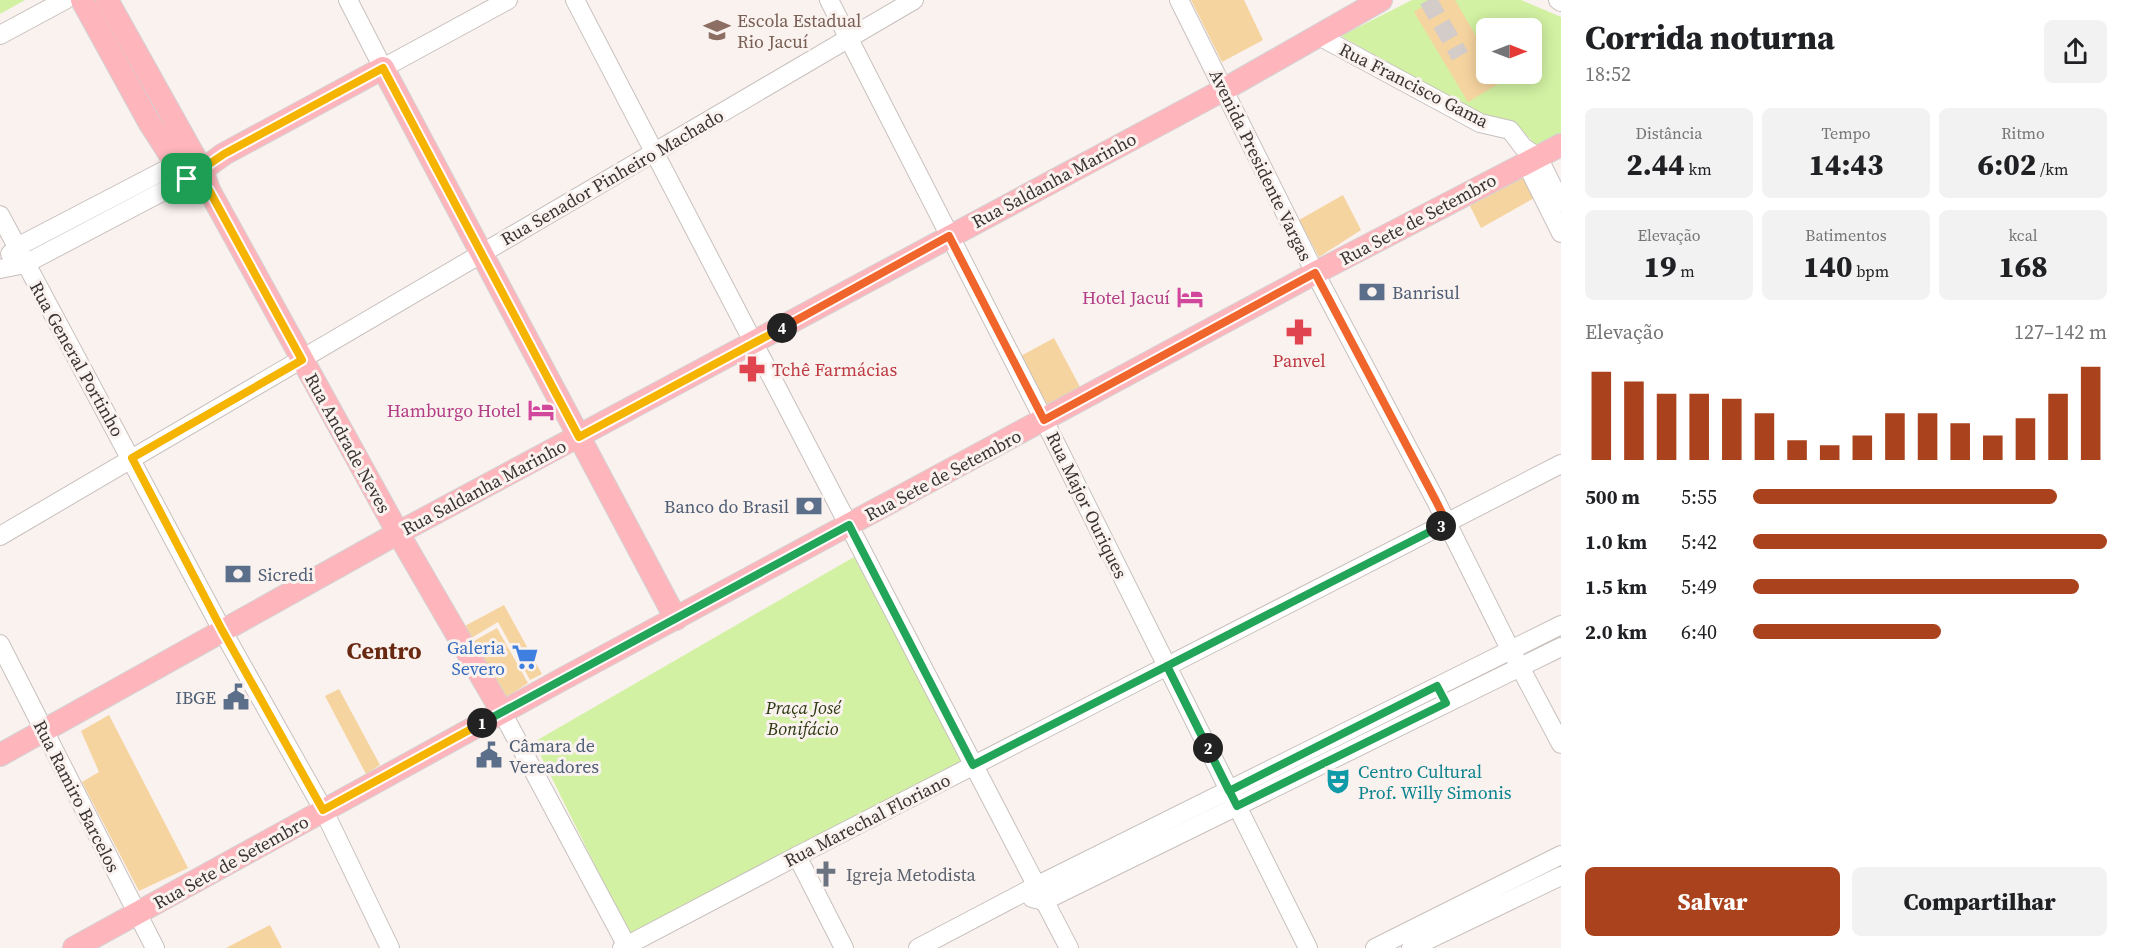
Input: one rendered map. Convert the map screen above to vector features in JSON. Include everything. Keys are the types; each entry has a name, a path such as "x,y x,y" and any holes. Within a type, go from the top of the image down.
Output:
{"main road":[{"path":"82,0 136,75"},
{"path":"107,0 136,75"},
{"name":"Rua Saldanha Marinho","path":"0,755 398,533 1225,89 1381,0"},
{"path":"193,172 383,68 676,619"},
{"name":"Rua Andrade Neves","path":"136,75 302,360 398,533 502,712"},
{"name":"Rua Sete de Setembro","path":"74,948 502,712 1315,273 1561,145"}],"street":[{"path":"0,35 64,0"},
{"path":"348,0 383,68 508,0"},
{"path":"575,0 1069,948"},
{"name":"Rua Major Ouriques","path":"829,0 1044,420 1308,948"},
{"name":"Rua Senador Pinheiro Machado","path":"0,537 914,0"},
{"name":"Avenida Presidente Vargas","path":"1179,0 1315,273 1561,744"},
{"name":"Rua Francisco Gama","path":"1319,36 1480,123 1510,130 1532,160"},
{"path":"1532,160 1561,203"},
{"path":"1532,160 1561,233"},
{"path":"0,264 17,247 193,172"},
{"path":"0,269 25,264 193,172"},
{"name":"Rua General Portinho","path":"0,215 222,630 323,810 390,948"},
{"name":"Rua Marechal Floriano","path":"626,947 973,765 1561,464"},
{"path":"1373,729 1437,686 1561,625"},
{"name":"Rua Ramiro Barcelos","path":"0,644 155,948"},
{"path":"918,948 1019,895 1040,893 1373,729 1446,703 1561,647"},
{"path":"1437,686 1446,703"},
{"name":"Rua Andrade Neves","path":"502,712 626,947"},
{"path":"1375,948 1418,939 1477,907 1543,864 1561,855"},
{"path":"797,856 844,948"},
{"path":"1477,907 1556,878 1543,864"}],"green space":[{"path":"0,0 25,0 0,14"},
{"path":"1412,0 1521,0 1561,17 1561,134 1537,146 1514,122 1483,116 1341,36"},
{"name":"Praça José Bonifácio","path":"854,557 962,762 629,934 534,742"}],"building":[{"path":"1191,0 1244,0 1263,40 1222,62"},
{"path":"1433,0 1455,0 1476,36 1476,84 1498,84 1468,102 1414,12"},
{"path":"1521,168 1536,197 1481,228 1467,200"},
{"path":"1343,195 1361,230 1319,257 1299,220"},
{"path":"1054,338 1080,387 1044,407 1017,358"},
{"name":"Galeria Severo","path":"504,605 542,674 530,680 498,622 468,640 461,628"},
{"path":"497,628 528,683 503,700 472,642"},
{"path":"339,689 380,765 366,774 325,696"},
{"path":"109,715 188,868 139,891 82,782 99,772 81,731"},
{"path":"270,925 282,948 226,948"}],"tunnel":[{"path":"1428,0 1460,56"}],"place":[{"name":"Escola Estadual Rio Jacuí","path":"717,30"},
{"name":"Banrisul","path":"1372,292"},
{"name":"Hotel Jacuí","path":"1190,297"},
{"name":"Panvel","path":"1299,332"},
{"name":"Tchê Farmácias","path":"752,369"},
{"name":"Hamburgo Hotel","path":"541,410"},
{"name":"Banco do Brasil","path":"809,506"},
{"name":"Sicredi","path":"238,574"},
{"name":"Galeria Severo","path":"525,657"},
{"name":"IBGE","path":"236,697"},
{"name":"Câmara de Vereadores","path":"489,755"},
{"name":"Centro Cultural Prof. Willy Simonis","path":"1338,781"},
{"name":"Igreja Metodista","path":"826,874"}],"district":[{"name":"Centro","path":"384,650"}],"route":[{"path":"187,179 209,190 302,360 132,458 222,630 323,810 849,525 973,765 1167,666 1237,806 1446,703 1437,686 1229,791 1167,666 1447,523 1315,273 1044,420 949,236 579,437 383,68 224,154 187,179"}]}
